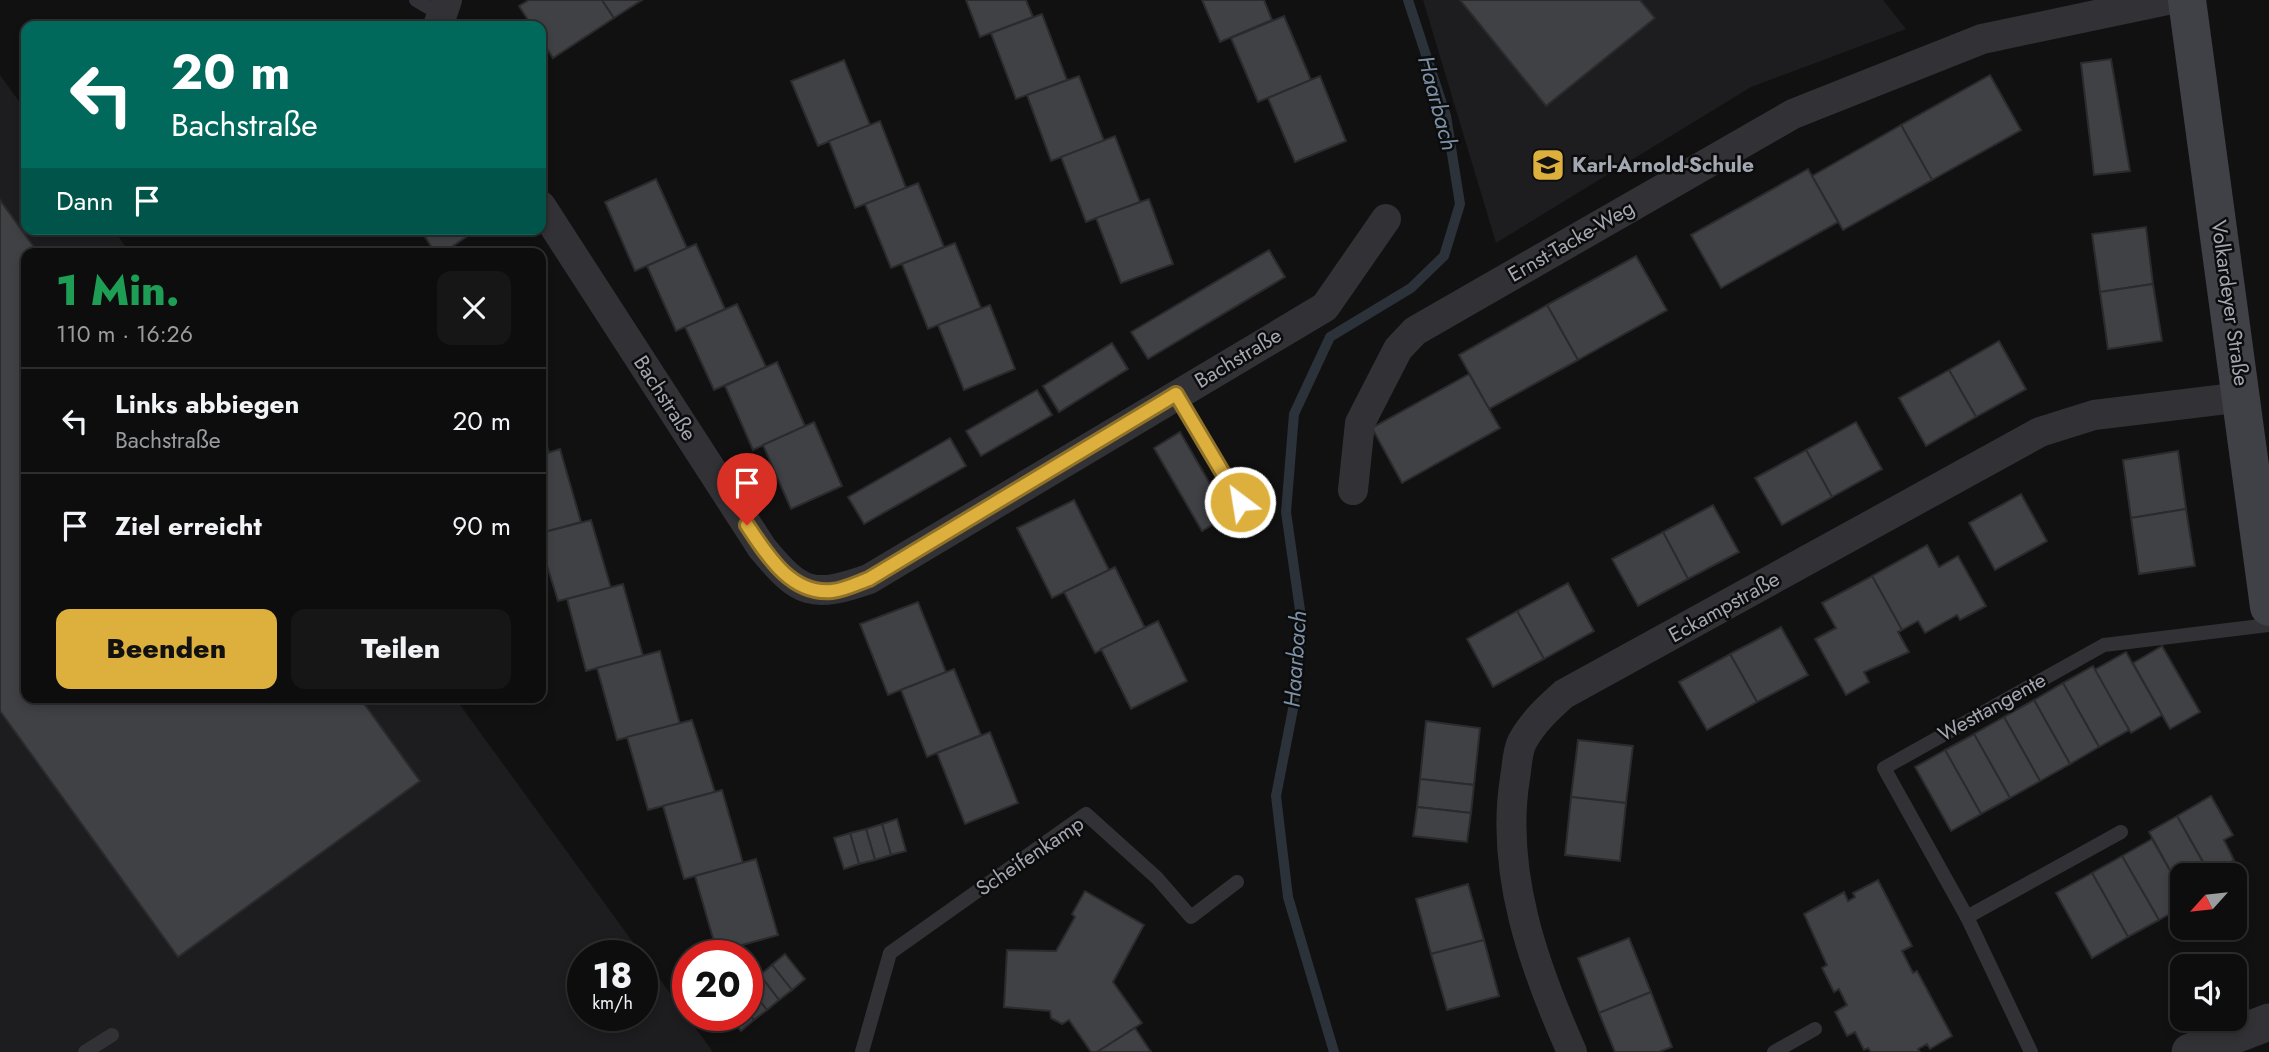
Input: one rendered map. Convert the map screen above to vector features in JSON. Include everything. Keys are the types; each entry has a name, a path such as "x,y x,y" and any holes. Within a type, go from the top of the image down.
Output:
{"main road":[{"name":"Volkardeyer Straße","path":"2187,0 2243,397 2269,607"}],"street":[{"name":"Ernst-Tacke-Weg","path":"1353,490 1360,423 1398,349 1415,331 1793,114 1982,39 2168,0"},
{"name":"Bachstraße","path":"546,214 762,548 780,570 803,588 833,592 869,579 1325,307 1386,219"},
{"name":"Eckampstraße","path":"1572,1052 1541,982 1510,852 1512,796 1520,744 1542,713 1564,694 2040,432 2094,415 2243,397"},
{"path":"2190,1052 2269,1021"}],"lane":[{"path":"1176,394 1240,502"},
{"name":"Westtangente","path":"2031,1052 1967,917 1884,768 2104,645 2269,625"},
{"name":"Scheifenkamp","path":"862,1052 890,953 1086,814 1157,878 1191,917 1237,882"},
{"path":"1967,917 2121,832"},
{"path":"1774,1052 1815,1029"},
{"path":"85,1052 112,1035"}],"shaded area":[{"name":"Karl-Arnold-Schule","path":"1423,0 1883,0 1906,29 1751,87 1496,243"},
{"path":"0,75 21,104 21,235 117,235 127,248 21,248 21,703 459,703 631,940 567,940 567,1031 658,1031 658,977 672,996 672,1031 698,1031 713,1052 0,1052"}],"building":[{"path":"529,0 602,0 614,18 553,58 546,47 546,21 529,21 519,6"},
{"path":"602,0 642,0 614,18"},
{"path":"966,0 1026,0 1033,17 980,37"},
{"path":"1202,0 1264,0 1272,20 1220,42"},
{"path":"1460,0 1640,0 1655,18 1546,106"},
{"path":"1042,14 1067,80 1016,99 991,33"},
{"path":"1284,16 1311,80 1258,102 1231,38"},
{"path":"2111,59 2130,171 2094,175 2081,63"},
{"path":"844,60 870,125 818,146 791,81"},
{"path":"1990,75 2021,130 1932,180 1901,125"},
{"path":"1079,76 1104,141 1051,161 1027,95"},
{"path":"1320,76 1346,141 1295,162 1268,98"},
{"path":"880,121 906,188 855,208 829,141"},
{"path":"1901,125 1932,180 1843,230 1812,176"},
{"path":"1115,136 1140,202 1086,222 1061,157"},
{"path":"1808,169 1838,222 1721,288 1691,235"},
{"path":"656,179 687,248 635,271 605,202"},
{"path":"918,183 944,247 891,268 865,204"},
{"path":"1149,199 1173,264 1121,283 1096,218"},
{"path":"0,200 21,229 21,235 25,235 35,248 21,248 21,703 364,703 420,781 178,957 0,711"},
{"path":"2146,227 2153,284 2100,292 2092,234"},
{"path":"424,235 469,235 450,248 432,248"},
{"path":"955,243 981,308 928,329 902,264"},
{"path":"696,244 725,309 676,331 647,266"},
{"path":"1269,250 1285,277 1148,359 1131,332"},
{"path":"1636,256 1667,310 1578,360 1547,305"},
{"path":"2153,284 2162,341 2108,349 2100,292"},
{"path":"737,304 766,367 714,390 685,327"},
{"path":"990,305 1015,369 964,390 938,325"},
{"path":"1547,305 1578,360 1489,409 1459,355"},
{"path":"1999,341 2026,389 1976,417 1949,370"},
{"path":"1112,343 1128,369 1059,412 1043,386"},
{"path":"777,362 805,426 753,450 725,386"},
{"path":"1949,370 1976,417 1926,446 1899,398"},
{"path":"1469,374 1500,428 1402,483 1372,428"},
{"path":"1037,390 1052,415 981,456 966,431"},
{"path":"814,422 842,486 791,509 763,445"},
{"path":"1856,422 1882,469 1832,497 1806,450"},
{"path":"1180,432 1228,515 1202,531 1154,448"},
{"path":"950,438 966,466 864,524 848,497"},
{"path":"560,449 581,522 546,532 546,453"},
{"path":"1806,450 1832,497 1782,525 1755,478"},
{"path":"2178,451 2186,509 2131,518 2123,460"},
{"path":"2021,494 2047,541 1995,570 1969,523"},
{"path":"1074,500 1109,570 1052,598 1017,528"},
{"path":"1713,505 1739,552 1688,579 1663,532"},
{"path":"2186,509 2195,566 2139,574 2131,518"},
{"path":"591,520 611,588 558,601 546,562 546,532"},
{"path":"1663,532 1688,579 1638,606 1612,559"},
{"path":"1927,545 1939,567 1958,556 1986,606 1960,620 1957,615 1925,633 1918,621 1902,630 1872,576"},
{"path":"1115,567 1145,628 1095,653 1064,592"},
{"path":"1872,576 1902,630 1898,632 1909,652 1864,672 1869,682 1846,695 1815,639 1836,628 1822,603"},
{"path":"1568,583 1594,631 1544,659 1517,611"},
{"path":"623,584 643,656 586,671 567,599"},
{"path":"918,602 946,672 888,695 860,624"},
{"path":"1517,611 1544,659 1493,687 1467,639"},
{"path":"1158,621 1187,681 1131,709 1101,649"},
{"path":"1781,627 1808,675 1757,702 1730,654"},
{"path":"2162,646 2200,712 2170,729 2133,663"},
{"path":"660,651 680,724 617,740 597,668"},
{"path":"2126,652 2162,715 2131,733 2094,670"},
{"path":"1730,654 1757,702 1707,730 1679,682"},
{"path":"2093,666 2129,730 2099,747 2063,683"},
{"path":"954,669 981,735 927,757 901,690"},
{"path":"2063,683 2099,747 2070,764 2034,700"},
{"path":"2034,700 2070,764 2040,781 2004,717"},
{"path":"2004,717 2040,781 2010,798 1974,734"},
{"path":"692,720 715,792 648,810 627,737"},
{"path":"1426,721 1480,728 1474,785 1420,779"},
{"path":"990,732 1018,803 965,824 937,753"},
{"path":"1974,734 2010,798 1981,814 1945,750"},
{"path":"1578,740 1633,746 1626,803 1571,797"},
{"path":"1945,750 1981,814 1951,831 1915,767"},
{"path":"1420,779 1474,785 1471,813 1417,807"},
{"path":"722,790 743,863 684,879 663,806"},
{"path":"2211,796 2233,835 2224,840 2234,860 2229,863 2204,863 2177,816"},
{"path":"1571,797 1626,803 1620,861 1565,855"},
{"path":"1417,807 1471,813 1467,842 1413,836"},
{"path":"2177,816 2203,863 2170,863 2170,870 2149,832"},
{"path":"897,819 906,851 891,855 882,824"},
{"path":"882,824 891,855 875,860 866,829"},
{"path":"866,829 875,860 859,864 850,833"},
{"path":"850,833 859,864 844,869 834,838"},
{"path":"2152,839 2170,871 2170,914 2159,920 2122,856"},
{"path":"2122,856 2159,920 2128,937 2092,873"},
{"path":"756,859 778,935 760,940 714,940 695,876"},
{"path":"2092,873 2128,937 2092,958 2056,893"},
{"path":"1878,880 1912,946 1902,951 1913,973 1917,971 1952,1036 1930,1049 1927,1044 1918,1049 1920,1052 1871,1052 1868,1048 1864,1050 1855,1032 1847,1036 1835,1012 1847,1005 1839,989 1834,992 1822,968 1827,965 1804,914 1844,892 1848,901 1855,897 1853,893"},
{"path":"1468,884 1484,940 1431,954 1416,899"},
{"path":"1085,891 1144,925 1113,982 1142,1023 1097,1052 1091,1052 1069,1020 1062,1024 1051,1018 1050,1011 1004,1007 1007,950 1056,951 1075,917 1072,914"},
{"path":"1629,938 1651,992 1599,1013 1578,958"},
{"path":"1484,940 1499,996 1447,1010 1431,954"},
{"path":"785,954 805,979 792,990 772,965"},
{"path":"772,965 792,990 779,1000 763,979 763,972"},
{"path":"763,979 779,1000 767,1010 763,1005"},
{"path":"1651,992 1672,1047 1659,1052 1615,1052 1599,1013"},
{"path":"1135,1028 1151,1052 1097,1052"}],"waterway":[{"name":"Haarbach","path":"1334,1052 1288,897 1276,796 1293,709 1302,624 1286,512 1294,414 1330,337 1411,288 1444,256 1460,204 1446,116 1408,0"}],"place":[{"name":"Karl-Arnold-Schule","path":"1548,165"}],"route":[{"path":"747,525 780,570 803,588 833,592 869,579 1176,394 1240,502"}]}
